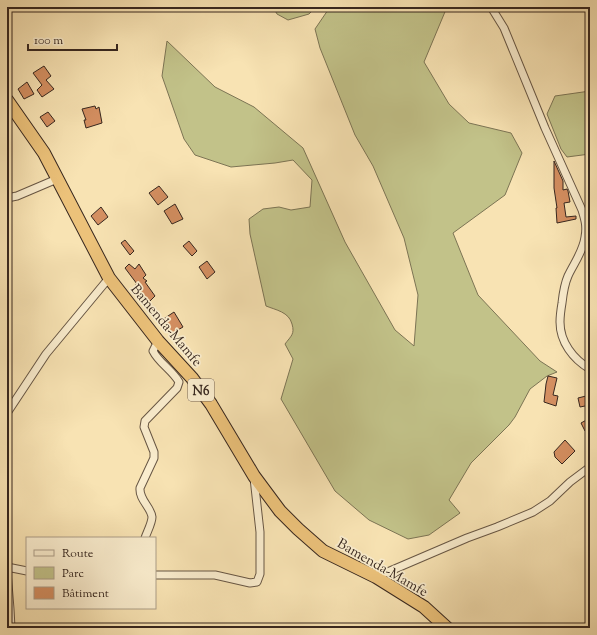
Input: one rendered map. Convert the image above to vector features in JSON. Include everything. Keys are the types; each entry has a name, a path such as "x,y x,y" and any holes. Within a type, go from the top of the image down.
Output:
{"highway":[{"name":"Bamenda-Mamfe","path":"7,100 44,153 109,278 158,341 192,378 211,404 254,476 280,511 323,551 376,577 424,608 447,628"}],"street":[{"path":"491,7 504,28 527,85 582,210 586,224 585,237 581,252 563,292 560,322 564,343 572,355 582,365 590,369"},
{"path":"7,198 17,196 57,179"},
{"path":"7,413 46,354 109,278"},
{"path":"145,537 152,518 151,513 142,497 140,488 154,458 154,452 144,427 145,422 177,388 179,382 155,356 153,351 158,341"},
{"path":"376,577 466,538 533,512 550,501 570,482 590,467"},
{"path":"156,575 215,575 250,584 257,582 260,574 260,532 254,476"},
{"path":"7,567 26,571"},
{"path":"7,571 11,628"}],"green space":[{"path":"273,7 316,7 309,14 288,20 277,14"},
{"path":"330,7 447,7 424,62 449,104 469,123 511,133 522,153 505,195 453,233 478,295 540,361 557,372 547,376 530,389 509,425 471,463 449,500 460,513 429,535 408,539 369,520 335,491 281,399 293,359 285,344 292,335 293,327 285,314 266,306 250,234 249,219 263,209 279,207 291,210 310,207 312,180 293,160 231,167 195,155 184,139 162,76 167,41 215,87 254,107 303,148 345,242 395,330 414,346 418,295 404,238 373,166 355,135 320,48 315,29"},
{"path":"590,91 590,154 567,157 561,149 547,114 555,96"}],"building":[{"path":"44,66 51,76 46,80 54,89 42,97 37,90 42,85 33,73"},
{"path":"27,82 34,94 24,99 18,89"},
{"path":"95,106 96,109 99,107 102,123 86,128 84,120 86,120 82,109"},
{"path":"48,112 55,121 47,127 40,117"},
{"path":"554,161 563,181 563,190 567,189 568,191 570,202 564,203 566,217 576,216 576,219 557,223 557,208 554,188"},
{"path":"159,186 168,197 158,205 149,193"},
{"path":"175,204 183,219 172,224 164,211"},
{"path":"101,207 108,217 98,225 91,216"},
{"path":"125,240 134,251 130,255 121,243"},
{"path":"189,241 197,251 192,256 183,246"},
{"path":"207,261 215,272 207,279 199,267"},
{"path":"129,264 135,269 139,264 146,275 143,278 147,281 145,282 155,296 149,302 135,285 137,284 125,268"},
{"path":"174,312 183,327 171,334 162,320"},
{"path":"548,376 557,378 553,395 558,396 556,406 544,402"},
{"path":"590,395 590,405 580,407 578,398"},
{"path":"590,418 590,426 585,431 581,423"},
{"path":"565,440 575,451 562,464 555,457 554,452"}]}
